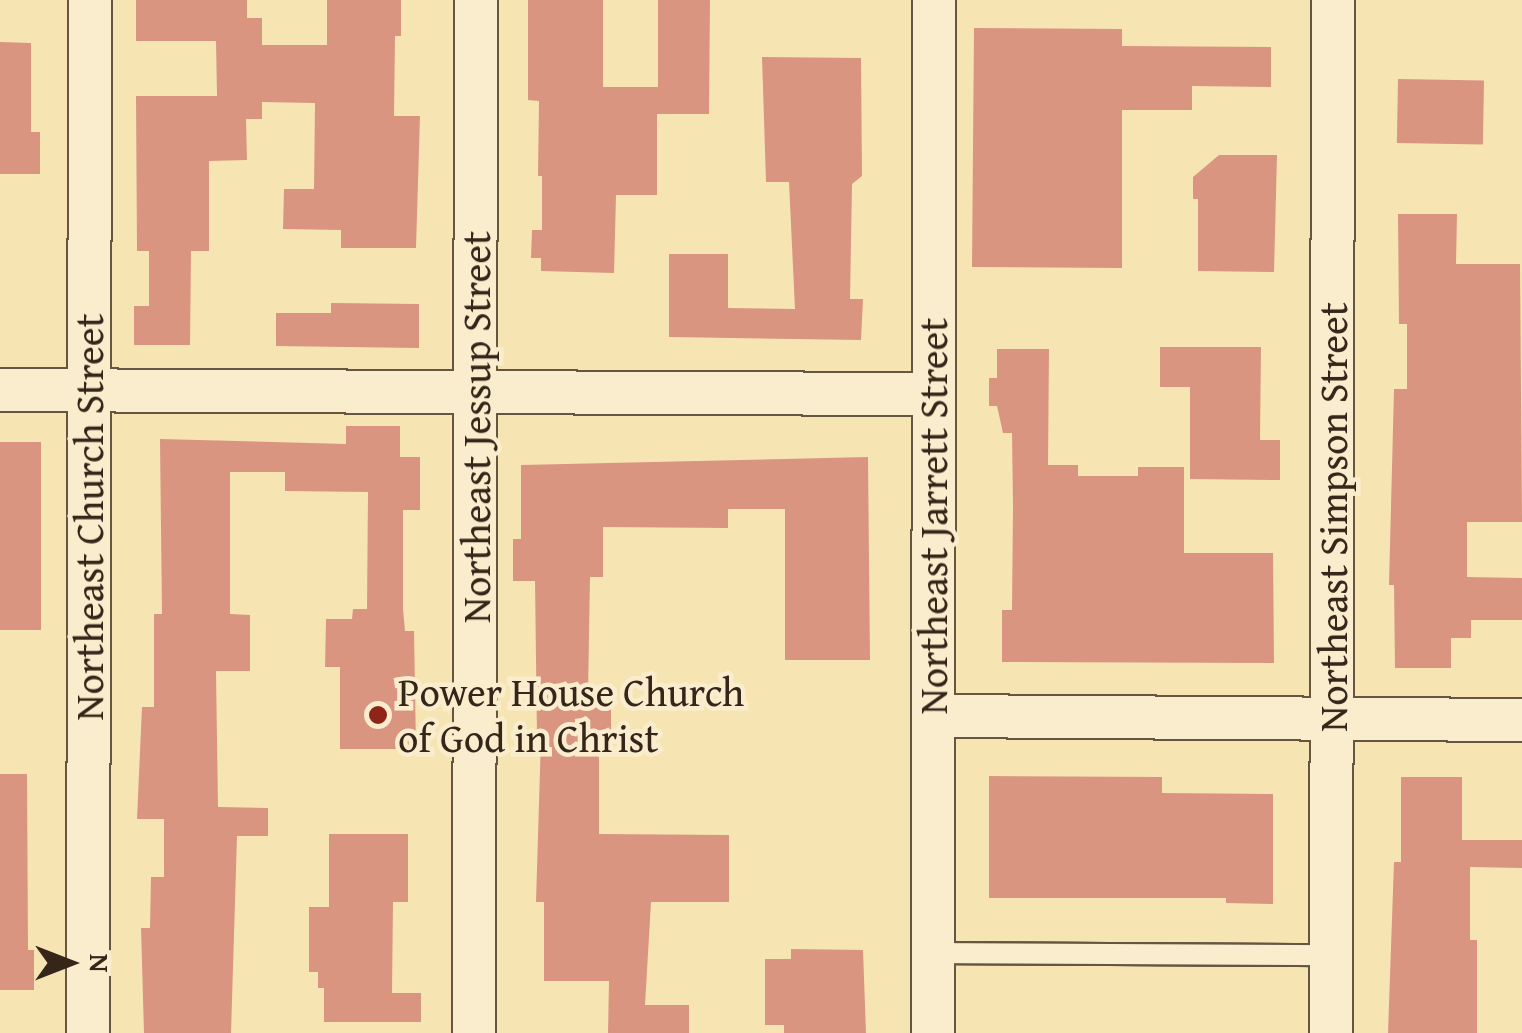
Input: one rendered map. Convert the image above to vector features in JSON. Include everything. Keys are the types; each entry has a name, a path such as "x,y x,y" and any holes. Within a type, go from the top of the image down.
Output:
{"street":[{"name":"Northeast Church Street","path":"88,1033 90,0"},
{"name":"Northeast Jessup Street","path":"474,1033 476,0"},
{"name":"Northeast Jarrett Street","path":"932,1033 934,0"},
{"name":"Northeast Simpson Street","path":"1331,1033 1334,0"},
{"path":"0,390 932,394"},
{"path":"933,716 1522,720"}],"lane":[{"path":"933,954 1332,955"}],"building":[{"path":"136,0 247,0 247,18 262,18 262,45 327,45 327,0 401,0 401,36 395,36 394,116 420,116 416,248 341,248 341,230 283,229 284,189 314,189 315,103 262,102 262,119 246,119 247,160 209,161 209,251 191,251 190,345 134,345 134,306 149,306 149,251 137,251 136,96 217,96 216,41 136,41"},
{"path":"528,0 603,0 603,87 658,87 658,0 710,0 709,114 657,114 657,195 616,195 614,273 541,271 541,258 531,258 532,230 542,230 542,176 538,176 539,101 528,100"},
{"path":"974,28 1122,29 1122,46 1271,47 1271,87 1192,86 1192,110 1122,110 1122,268 972,267"},
{"path":"0,42 31,43 31,132 40,132 40,174 0,174"},
{"path":"762,57 861,58 862,176 852,184 850,299 863,299 861,340 669,337 669,254 728,254 728,308 795,309 789,182 766,182"},
{"path":"1398,79 1484,81 1483,144 1397,143"},
{"path":"1219,155 1277,155 1274,272 1198,271 1198,199 1193,199 1193,177"},
{"path":"1398,214 1457,214 1456,264 1520,264 1522,522 1467,522 1467,577 1522,578 1522,620 1471,620 1471,638 1451,638 1451,668 1395,668 1394,585 1389,585 1394,389 1407,389 1407,324 1399,324"},
{"path":"331,303 419,304 419,348 276,346 276,313 331,313"},
{"path":"1160,347 1261,347 1260,440 1280,440 1280,480 1190,479 1190,387 1160,387"},
{"path":"997,349 1049,349 1048,465 1078,465 1078,476 1138,476 1138,467 1184,467 1184,553 1273,553 1274,663 1002,662 1002,610 1012,610 1012,433 1003,433 997,406 989,406 989,378 997,378"},
{"path":"346,426 400,426 400,457 420,457 420,510 403,510 403,609 405,631 414,631 416,749 340,749 340,667 325,667 326,619 352,619 353,609 367,609 368,492 285,491 285,472 230,472 230,614 250,615 250,671 216,671 218,807 268,808 268,836 237,836 231,1033 144,1033 141,928 150,928 151,877 164,877 164,819 137,819 142,707 154,707 154,614 162,614 160,439 346,444"},
{"path":"0,442 41,442 41,630 0,630"},
{"path":"868,457 870,660 785,660 785,509 728,509 728,528 603,527 603,577 590,577 588,695 611,695 611,737 599,737 599,834 729,835 729,902 651,902 645,1005 689,1005 689,1033 608,1033 609,981 544,981 544,902 536,902 541,737 537,737 535,581 513,581 513,539 521,539 521,465"},
{"path":"0,774 27,774 28,950 34,950 34,990 0,990"},
{"path":"989,776 1162,777 1162,793 1273,794 1273,904 1226,903 1226,898 989,898"},
{"path":"1401,777 1462,777 1462,840 1522,840 1522,868 1470,867 1470,940 1477,940 1477,1033 1388,1033 1394,862 1401,862"},
{"path":"329,834 408,834 408,902 393,902 392,993 421,993 421,1022 324,1022 324,988 318,988 318,972 309,972 309,907 329,907"},
{"path":"791,949 863,950 866,1033 784,1033 784,1025 765,1025 765,959 791,959"}],"place":[{"name":"Power House Church of God in Christ","path":"378,715"}]}
